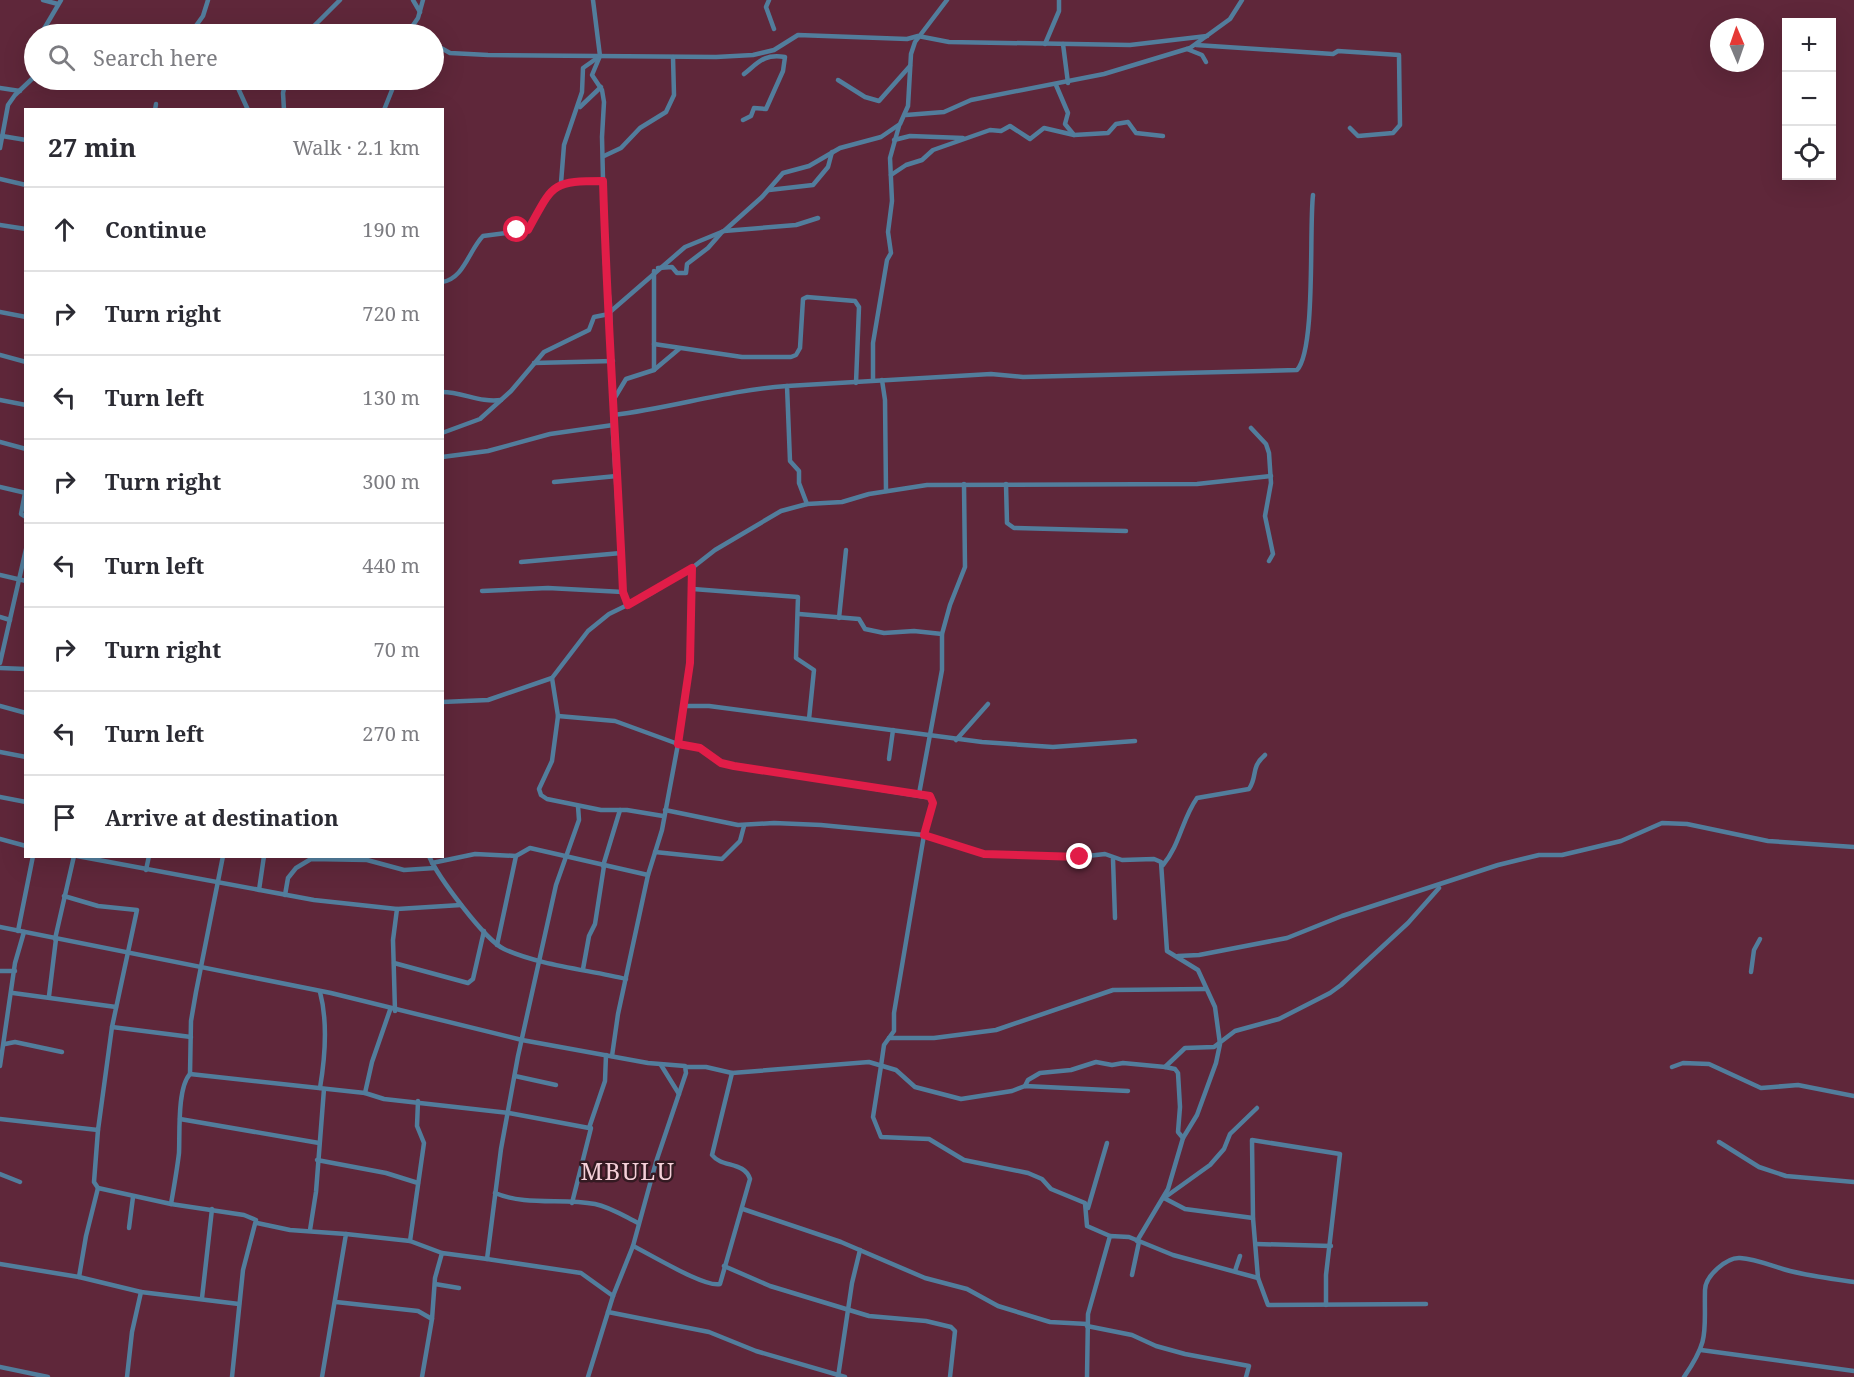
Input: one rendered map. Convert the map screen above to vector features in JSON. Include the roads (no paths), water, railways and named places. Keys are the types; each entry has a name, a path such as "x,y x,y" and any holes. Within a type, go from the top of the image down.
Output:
{"street":[{"path":"43,0 59,2 47,24"},
{"path":"197,24 203,16 208,0"},
{"path":"316,24 340,0"},
{"path":"413,0 420,12"},
{"path":"413,24 423,0"},
{"path":"593,0 600,57 592,75 601,87 604,102 603,181 613,362 614,425 623,592 628,605"},
{"path":"769,0 766,7 774,29"},
{"path":"873,380 873,343 887,261 891,252 888,232 892,201 890,158 894,140 906,115 910,65 918,36 947,0"},
{"path":"1045,44 1059,11 1059,0"},
{"path":"906,115 932,114 971,100 1068,83 1187,49 1230,19 1242,0"},
{"path":"444,50 450,53 488,56 753,56 774,50 798,35 907,39 918,36 949,42 1130,45 1207,36"},
{"path":"1063,44 1068,83"},
{"path":"1195,45 1333,54 1338,51 1399,55 1400,125 1393,132 1358,136 1350,128"},
{"path":"1187,49 1202,55 1206,62"},
{"path":"743,120 751,116 754,108 766,109 783,71 785,57 771,54 744,74"},
{"path":"561,183 564,145 582,92 583,68 600,57"},
{"path":"604,156 621,148 640,128 666,112 674,95 673,57"},
{"path":"838,80 865,97 879,101 910,65"},
{"path":"1056,85 1068,113 1065,124 1074,135"},
{"path":"0,148 8,105 24,87"},
{"path":"578,108 601,87"},
{"path":"0,88 20,90"},
{"path":"239,90 247,108"},
{"path":"284,90 284,108"},
{"path":"385,108 392,90"},
{"path":"891,175 906,165 922,160 933,150 990,130 1001,131 1010,126 1030,139 1044,128 1074,135 1108,133 1116,124 1128,122 1136,133 1164,136"},
{"path":"656,270 672,267 677,273 686,273 687,264 708,248 723,231 769,190 783,173 809,166 832,152 881,136 900,124"},
{"path":"1,133 24,139"},
{"path":"894,140 910,136 967,138"},
{"path":"769,190 813,184 828,167 832,152"},
{"path":"0,179 24,185"},
{"path":"444,282 449,281 459,273 483,236 528,230 550,192 561,183 603,181"},
{"path":"614,415 665,409 744,390 873,380 991,374 1023,377 1297,370 1304,358 1308,324 1313,195"},
{"path":"444,432 480,419 501,400 544,352 589,330 594,317 610,313 656,270 685,247 723,231 796,225 818,218"},
{"path":"0,225 24,229"},
{"path":"654,370 656,270"},
{"path":"654,345 742,357 791,357 796,355 800,348 803,299 807,297 855,301 859,307 856,382"},
{"path":"0,312 24,317"},
{"path":"614,399 626,379 654,370 679,349"},
{"path":"0,356 24,362"},
{"path":"534,363 613,362"},
{"path":"882,380 885,400 886,491"},
{"path":"787,386 790,461 799,471 799,483 807,504"},
{"path":"444,392 463,394 489,402 501,400"},
{"path":"0,400 24,405"},
{"path":"444,457 489,451 550,434 602,424 614,425"},
{"path":"1251,428 1268,447 1271,476 1265,516 1273,554 1269,561"},
{"path":"0,442 24,448"},
{"path":"554,482 617,476"},
{"path":"444,703 488,700 552,678 588,631 609,614 692,568 715,550 781,511 807,504 842,502 886,491 927,485 1197,484 1271,476"},
{"path":"919,794 942,670 942,634 950,605 965,567 963,484"},
{"path":"1006,484 1006,522 1014,528 1126,531"},
{"path":"0,488 24,493"},
{"path":"24,498 21,514 24,516"},
{"path":"838,618 846,550"},
{"path":"521,562 621,553"},
{"path":"24,556 3,617 0,666 24,669"},
{"path":"572,1203 605,1082 678,744 690,663 692,568"},
{"path":"0,575 24,580"},
{"path":"482,591 548,588 623,592"},
{"path":"693,589 798,597 796,658 814,669 809,719"},
{"path":"799,614 859,619 865,629 884,633 914,631 942,634"},
{"path":"552,678 558,716 552,761 539,792 543,798 609,811 664,813 744,826 774,823 821,825 924,835 984,854 1070,858 1105,854 1113,859 1154,859 1163,865"},
{"path":"956,740 988,704"},
{"path":"0,706 24,712"},
{"path":"683,706 709,706 956,740 1053,747 1135,741"},
{"path":"558,716 615,721 678,744 700,748 721,763 734,766 930,796 933,803 924,835 894,1013 895,1027 884,1045 873,1117 881,1137 929,1139 972,1163 1028,1173 1042,1179 1051,1189 1083,1201 1088,1208"},
{"path":"889,759 893,730"},
{"path":"0,752 24,757"},
{"path":"1132,1275 1138,1241 1164,1198 1183,1138 1197,1115 1216,1063 1220,1044 1215,1007 1197,970 1175,957 1167,948 1163,865 1173,851 1187,812 1197,798 1249,789 1253,770 1265,755"},
{"path":"0,797 24,802"},
{"path":"487,1259 501,1149 514,1076 556,885 579,819 578,806"},
{"path":"583,969 589,936 595,924 603,866 620,810"},
{"path":"1175,957 1199,955 1279,940 1342,916 1516,860 1539,855 1562,855 1621,841 1666,822 1768,841 1854,847"},
{"path":"655,852 722,859 740,841 744,826"},
{"path":"0,839 24,845"},
{"path":"285,895 288,878 296,868 311,858 367,860 404,870 433,866 475,854 516,856 530,848 648,875"},
{"path":"497,945 516,856"},
{"path":"0,1066 33,858"},
{"path":"49,996 64,896 75,858"},
{"path":"86,858 285,895 397,909 461,905"},
{"path":"146,870 149,858"},
{"path":"171,1204 178,1164 180,1119 186,1078 190,1074 191,1038 201,966 223,858"},
{"path":"260,890 264,858"},
{"path":"430,858 461,905 497,945 538,961 626,979"},
{"path":"1113,859 1115,918"},
{"path":"1165,1067 1185,1048 1207,1048 1220,1044 1235,1031 1279,1019 1330,993 1408,923 1442,885"},
{"path":"64,896 98,906 137,910 112,1027 93,1182 98,1188 133,1197 248,1215 257,1223"},
{"path":"365,1093 372,1062 392,1010 397,909"},
{"path":"0,927 128,954 201,966 522,1040 661,1065 706,1067 732,1073 860,1062 896,1070 915,1087 945,1097 971,1099 1025,1086 1128,1091"},
{"path":"394,963 468,983 473,979 484,931"},
{"path":"1751,972 1754,950 1760,939"},
{"path":"0,971 15,971"},
{"path":"889,1038 934,1038 996,1030 1113,990 1205,989"},
{"path":"310,1230 316,1192 322,1088 325,1016 320,992"},
{"path":"12,993 49,996 116,1007"},
{"path":"0,1018 9,1020"},
{"path":"112,1027 191,1038"},
{"path":"5,1044 15,1042 62,1052"},
{"path":"1025,1086 1028,1080 1040,1073 1071,1070 1100,1061 1112,1065 1124,1063 1175,1069 1178,1074 1180,1107 1178,1132 1183,1138"},
{"path":"1672,1067 1683,1063 1709,1064 1761,1088 1798,1085 1854,1096"},
{"path":"661,1065 679,1094"},
{"path":"588,1377 613,1296 633,1246 686,1067"},
{"path":"633,1246 713,1286 720,1284 749,1187 748,1174 740,1167 716,1160 712,1155 732,1073"},
{"path":"190,1074 365,1093 384,1099 509,1113 591,1128"},
{"path":"514,1076 556,1085"},
{"path":"410,1241 424,1143 417,1126 418,1101"},
{"path":"1164,1198 1210,1166 1224,1149 1230,1134 1257,1108"},
{"path":"0,1119 98,1130"},
{"path":"180,1119 319,1143"},
{"path":"1326,1305 1326,1275 1340,1154 1252,1140 1253,1218 1258,1278 1268,1305 1326,1305 1426,1304"},
{"path":"1719,1142 1759,1167 1786,1176 1821,1181 1854,1182"},
{"path":"1107,1143 1085,1215 1088,1226 1110,1236 1121,1236 1173,1255 1258,1278"},
{"path":"317,1160 386,1173 418,1183"},
{"path":"0,1174 20,1182"},
{"path":"79,1277 98,1188"},
{"path":"495,1193 505,1197 604,1206 638,1223"},
{"path":"129,1227 133,1197"},
{"path":"1164,1198 1185,1209 1253,1218"},
{"path":"202,1298 212,1209"},
{"path":"743,1209 860,1250 925,1278 967,1289 998,1306 1050,1322 1087,1325 1132,1335 1156,1346 1185,1354 1249,1366 1246,1377"},
{"path":"257,1223 410,1241 442,1253 581,1274 613,1296"},
{"path":"232,1377 238,1304 246,1253 257,1223"},
{"path":"322,1377 346,1234"},
{"path":"1087,1377 1087,1325 1110,1236"},
{"path":"1256,1244 1331,1246"},
{"path":"838,1376 847,1310 860,1250"},
{"path":"422,1377 432,1319 435,1284 442,1253"},
{"path":"1235,1271 1240,1256"},
{"path":"1684,1377 1701,1350 1706,1324 1707,1281 1712,1274 1736,1258 1802,1274 1854,1282"},
{"path":"0,1264 79,1277 141,1292 238,1304"},
{"path":"724,1266 770,1286 847,1310 880,1318 926,1321 954,1329 949,1376"},
{"path":"435,1284 459,1288"},
{"path":"127,1377 132,1332 141,1292"},
{"path":"336,1302 418,1311 432,1319"},
{"path":"608,1312 709,1332 756,1351 845,1377"},
{"path":"1701,1350 1854,1371"},
{"path":"0,1367 48,1377"}],"district":[{"name":"MBULU","path":"628,1172"}]}
